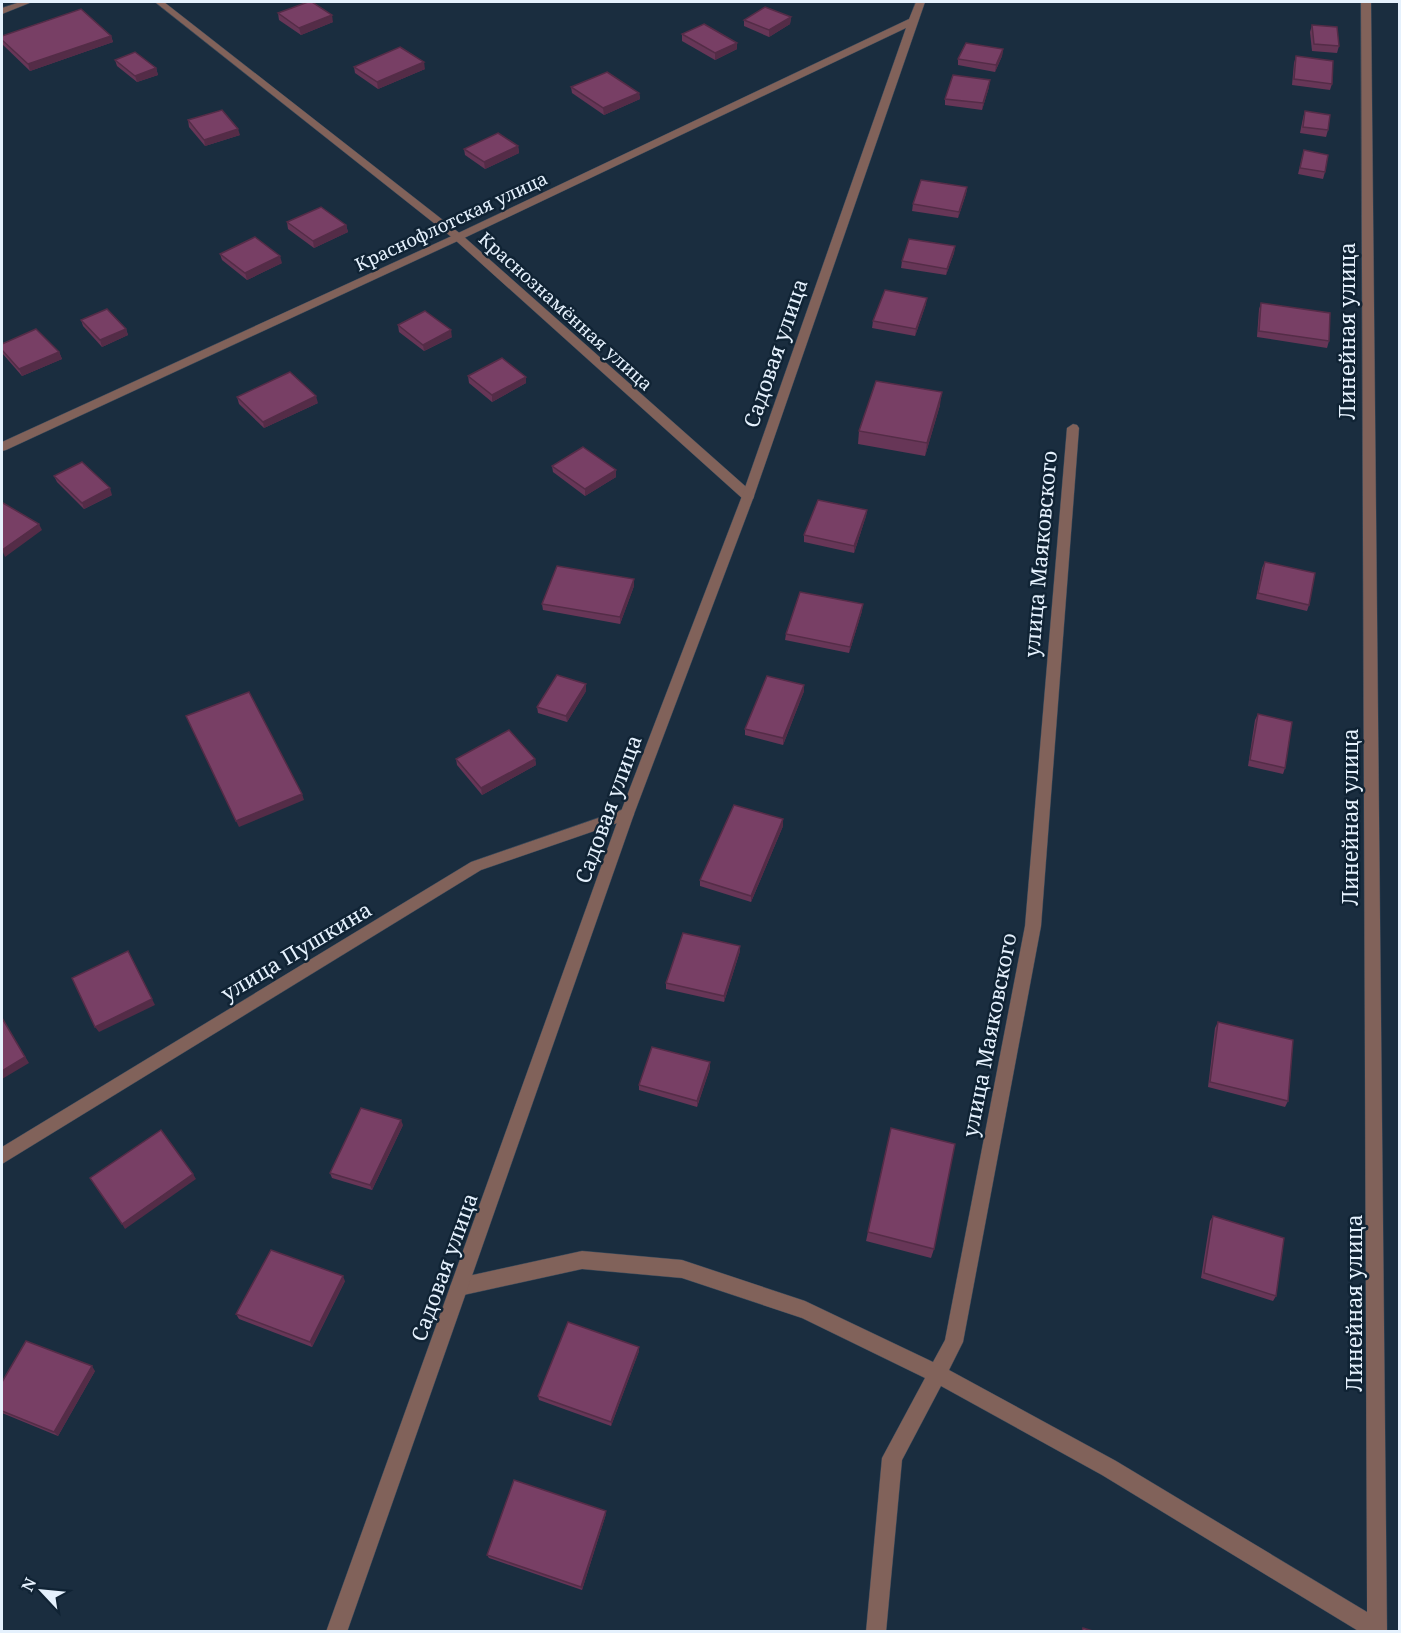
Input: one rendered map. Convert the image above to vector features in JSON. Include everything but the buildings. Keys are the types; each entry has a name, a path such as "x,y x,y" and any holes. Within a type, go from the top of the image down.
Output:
{"street":[{"path":"2,11 27,2"},
{"name":"Краснознамённая улица","path":"159,2 458,237 747,496"},
{"name":"Садовая улица","path":"336,1632 627,814 747,496 920,2"},
{"name":"Линейная улица","path":"1366,2 1377,1631"},
{"name":"Краснофлотская улица","path":"2,447 458,237 913,21"},
{"name":"улица Маяковского","path":"876,1632 892,1458 954,1342 1033,926 1073,428"},
{"name":"улица Пушкина","path":"2,1156 476,866 627,814"},
{"path":"459,1287 582,1260 682,1269 805,1310 937,1374 1109,1468 1377,1631"}]}
